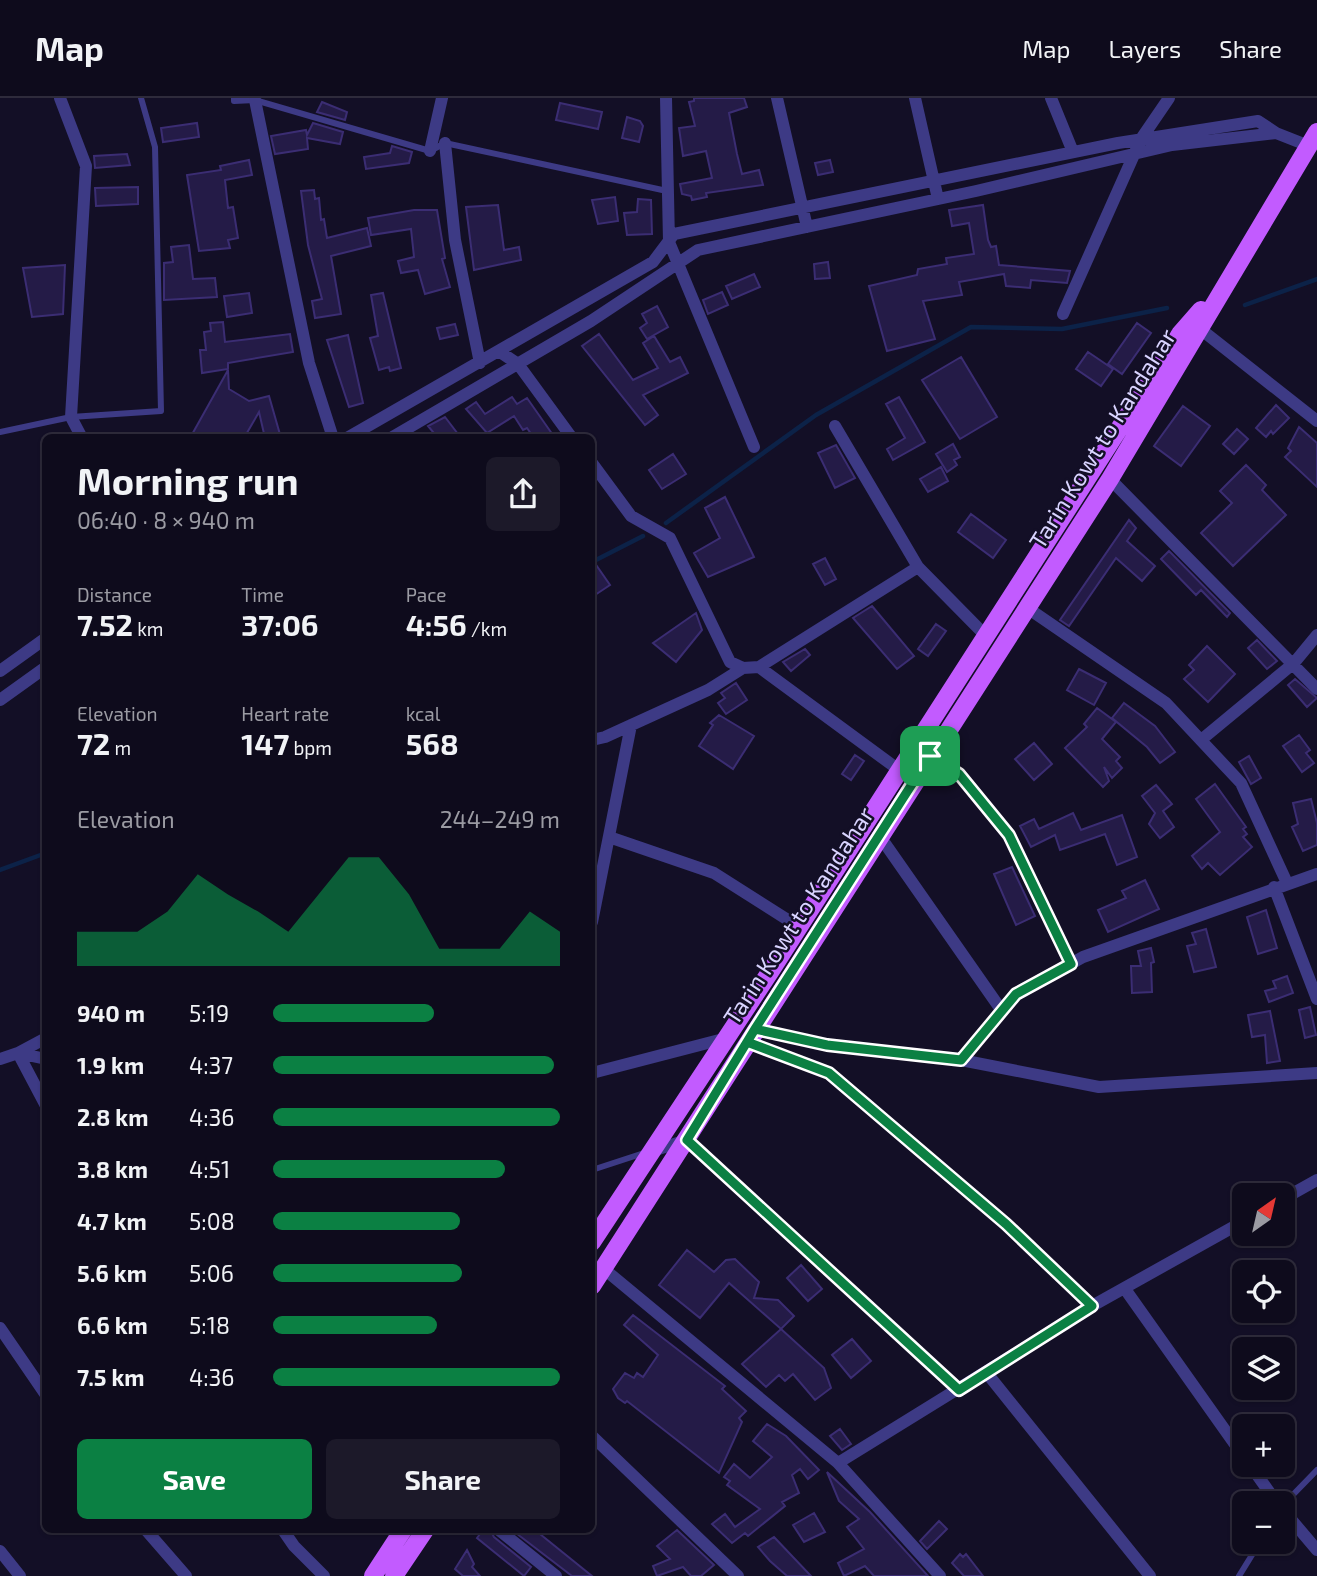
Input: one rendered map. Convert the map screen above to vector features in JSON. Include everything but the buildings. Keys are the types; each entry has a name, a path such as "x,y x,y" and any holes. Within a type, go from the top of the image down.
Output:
{"main road":[{"name":"Tarin Kowt to Kandahar","path":"595,1282 879,835 1110,480 1195,325 1313,139"},
{"name":"Tarin Kowt to Kandahar","path":"595,1237 799,927 1180,334 1195,325"},
{"path":"373,1576 401,1533"},
{"path":"394,1576 423,1533"}],"street":[{"path":"60,98 86,166 71,417 80,434"},
{"path":"430,151 442,98"},
{"path":"666,98 668,242 754,447"},
{"path":"777,98 807,227"},
{"path":"915,98 938,199"},
{"path":"1051,98 1073,152"},
{"path":"1063,314 1141,139 1169,98"},
{"path":"255,100 309,363 332,434"},
{"path":"354,434 653,262 674,234 1141,139 1258,121 1276,133"},
{"path":"398,434 591,321 698,250 938,199 1172,145 1276,133 1313,139"},
{"path":"446,143 456,240 480,363"},
{"path":"1195,325 1317,421"},
{"path":"500,352 518,364 569,434"},
{"path":"835,426 918,568 985,635"},
{"path":"595,467 631,516 670,538 730,662 743,668 759,667 918,568"},
{"path":"1110,480 1317,689"},
{"path":"1026,607 1166,703 1241,783 1280,885 1317,999"},
{"path":"1200,740 1294,663 1317,635"},
{"path":"0,671 42,641"},
{"path":"759,667 899,771"},
{"path":"595,739 708,690 743,668"},
{"path":"0,700 42,670"},
{"path":"595,907 631,725"},
{"path":"930,756 959,774 1009,835 1071,964"},
{"path":"879,835 1002,1011"},
{"path":"609,837 714,873 799,927"},
{"path":"961,1060 1016,994 1071,964 1280,885 1317,874"},
{"path":"751,1035 961,1060 1100,1087 1317,1073"},
{"path":"751,1035 829,1073 1006,1224 1092,1306"},
{"path":"595,1072 727,1038"},
{"path":"0,1059 42,1040"},
{"path":"18,1053 42,1058"},
{"path":"18,1053 42,1098"},
{"path":"652,1151 687,1140 959,1390"},
{"path":"1295,1192 1317,1180"},
{"path":"838,1462 1092,1306 1232,1228"},
{"path":"604,1269 838,1462 940,1576"},
{"path":"1125,1289 1232,1440"},
{"path":"0,1328 42,1389"},
{"path":"986,1372 1150,1576"},
{"path":"595,1440 738,1576"},
{"path":"1295,1523 1317,1550"},
{"path":"149,1533 186,1576"},
{"path":"285,1533 294,1546 324,1576"},
{"path":"503,1533 556,1576"},
{"path":"0,1551 20,1576"}],"lane":[{"path":"0,432 71,417 161,411 155,147 141,98"},
{"path":"234,98 234,101 255,100 430,151 446,143 669,191"},
{"path":"595,1169 652,1151"},
{"path":"1295,1495 1317,1470"},
{"path":"1239,1576 1253,1554"}],"waterway":[{"path":"1245,305 1317,279"},
{"path":"666,523 816,415 971,327 1062,329 1167,308"},
{"path":"595,560 643,536"},
{"path":"0,870 42,854"}],"route":[{"path":"930,756 755,1029 747,1042 687,1140 959,1390 1092,1306 1006,1224 829,1073 747,1042 755,1029 827,1045 961,1060 1016,994 1071,964 1009,835 959,774 930,756"}]}
